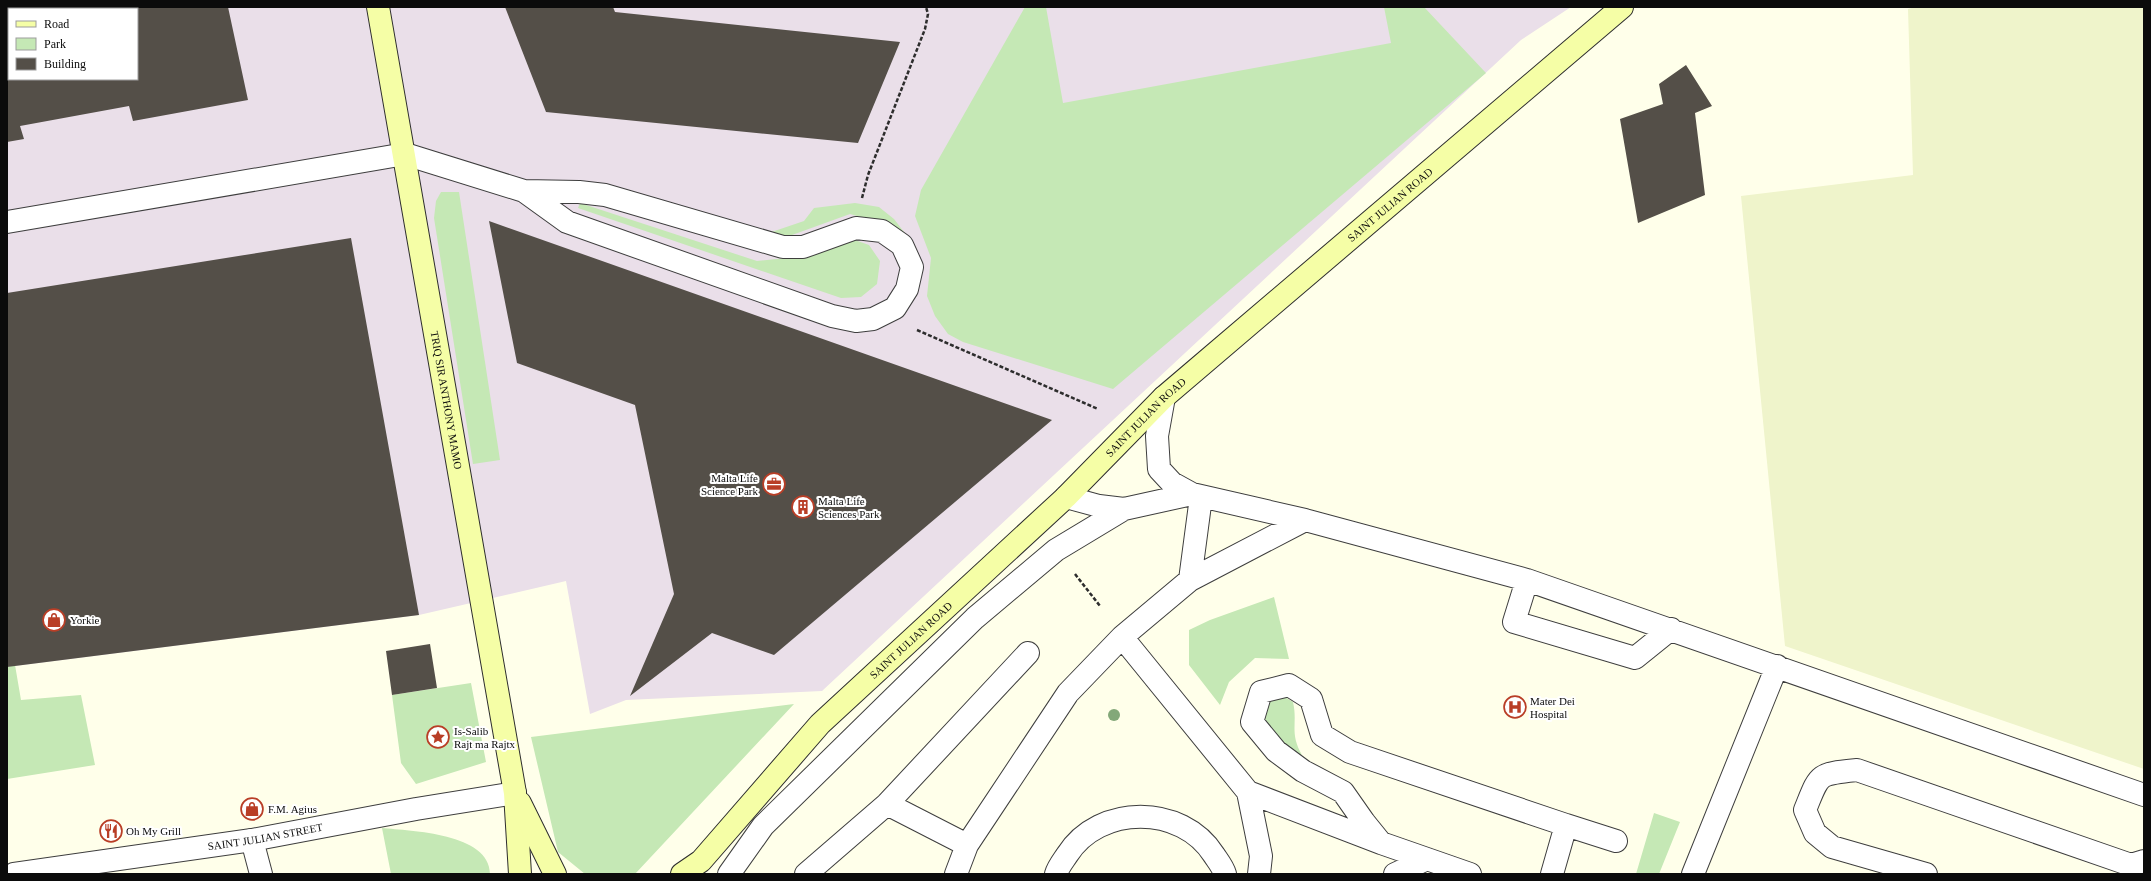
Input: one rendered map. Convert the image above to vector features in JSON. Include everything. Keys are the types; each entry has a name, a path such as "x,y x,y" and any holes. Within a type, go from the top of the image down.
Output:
{"street":[{"name":"TRIQ SIR ANTHONY MAMO","path":"378,7 405,154 515,793 520,874"},
{"name":"SAINT JULIAN ROAD","path":"682,874 699,868 820,724 1066,497 1164,396 1622,7"},
{"path":"7,222 405,154 524,192 567,222 832,316 856,321 872,319 895,308 907,289 912,267 902,245 882,231 856,228 802,248 783,247 605,195 578,192 524,192"},
{"path":"1164,396 1157,436 1159,469 1172,483 1196,495 1305,520 1527,580 2144,795"},
{"path":"1066,497 1099,506 1124,509 1196,495"},
{"path":"1190,580 1196,495"},
{"path":"729,874 763,826 975,618 1056,550 1124,509"},
{"path":"956,874 967,845 1068,693 1122,636 1190,580 1305,520"},
{"path":"1527,580 1514,622 1634,658 1671,629"},
{"path":"1122,636 1248,792 1261,856 1260,874"},
{"path":"806,874 887,804 1028,653"},
{"path":"1697,873 1777,666"},
{"path":"1381,843 1343,792 1303,771 1276,751 1252,722 1261,692 1289,685 1311,699 1322,735 1350,752 1616,841"},
{"path":"1926,874 1832,847 1815,833 1804,810 1816,782 1826,773 1857,770 2131,865 2144,862"},
{"path":"1248,792 1381,843 1470,874"},
{"name":"TRIQ SIR ANTHONY MAMO","path":"515,793 555,874"},
{"name":"SAINT JULIAN STREET","path":"14,874 252,840 416,809 515,793"},
{"path":"887,804 967,845"},
{"path":"1056,874 1073,846 1097,827 1126,817 1156,817 1185,827 1208,846 1225,874"},
{"path":"1552,874 1566,825"},
{"path":"252,840 261,874"},
{"path":"1395,874 1427,859"}],"path":[{"path":"856,228 868,175 925,29 928,14 926,7"},
{"path":"895,308 906,324 926,335 1098,409"},
{"path":"1056,550 1100,606"}],"shaded area":[{"path":"7,7 1571,7 1521,40 822,691 626,700 590,714 566,581 419,615 7,667"}],"green space":[{"path":"1025,7 1046,7 1063,103 1391,43 1384,7 1424,7 1486,73 1113,389 963,342 948,334 935,316 927,296 931,258 915,216 921,190"},
{"path":"1915,7 2144,7 2144,769 1785,646 1741,196 1913,175 1908,9"},
{"path":"441,192 459,192 500,460 473,464 434,218 436,201"},
{"path":"580,203 757,261 806,256 852,239 869,245 880,261 877,284 861,297 841,298 578,208"},
{"path":"855,203 879,207 894,219 911,241 918,267 914,287 901,310 894,315 883,310 893,301 902,274 899,250 889,232 874,221 850,214 792,235 760,236 804,221 814,208"},
{"path":"1274,597 1289,659 1255,658 1229,682 1220,705 1189,665 1189,630 1210,620"},
{"path":"15,665 21,700 81,695 95,765 7,779 7,667"},
{"path":"471,683 486,762 416,784 401,763 392,695"},
{"path":"1280,694 1293,702 1296,740 1302,755 1277,741 1271,735 1264,720 1264,700"},
{"path":"794,704 635,874 585,874 558,852 531,737"},
{"path":"1654,813 1680,822 1659,874 1636,874"},
{"path":"382,828 429,833 463,842 477,850 487,860 490,874 391,874"}],"building":[{"path":"7,7 228,7 248,100 133,121 129,106 20,126 24,139 7,142"},
{"path":"505,7 613,7 615,12 900,42 858,143 546,112"},
{"path":"1686,65 1712,106 1695,113 1705,195 1638,223 1620,119 1663,104 1659,84"},
{"name":"Malta Life Sciences Park","path":"489,221 1052,420 774,655 712,633 630,696 674,594 635,405 517,363"},
{"path":"351,238 419,615 7,667 7,293"},
{"path":"430,644 437,688 392,695 386,651"}],"place":[{"name":"Malta Life Science Park","path":"774,484"},
{"name":"Malta Life Sciences Park","path":"803,507"},
{"name":"Yorkie","path":"54,620"},
{"name":"Mater Dei Hospital","path":"1515,707"},
{"name":"Is-Salib Rajt ma Rajtx","path":"438,737"},
{"name":"F.M. Agius","path":"252,809"},
{"name":"Oh My Grill","path":"111,831"}]}
